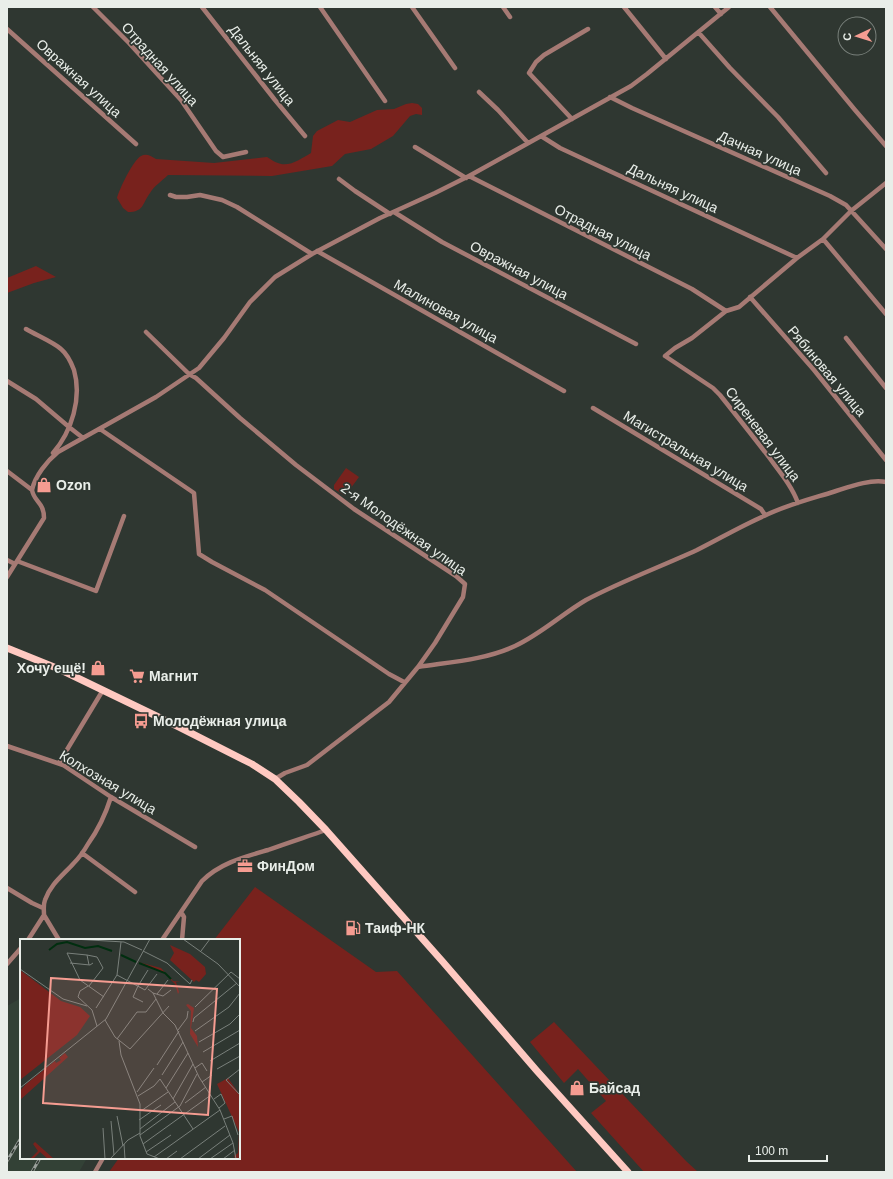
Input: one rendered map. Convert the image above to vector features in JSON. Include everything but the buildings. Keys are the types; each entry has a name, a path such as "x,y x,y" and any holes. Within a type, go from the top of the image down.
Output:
{"main road":[{"path":"7,648 59,669 233,753 266,772 275,779 335,840 537,1071 628,1172"}],"street":[{"name":"Отрадная улица","path":"93,7 129,43 181,100 216,151 223,157 246,152"},
{"name":"Дальняя улица","path":"202,7 305,136"},
{"path":"320,7 385,101"},
{"path":"412,7 455,68"},
{"path":"503,7 510,17"},
{"path":"624,7 666,59"},
{"path":"715,7 721,14"},
{"path":"48,460 58,452 156,397 199,368 224,338 250,302 275,277 314,252 468,177 631,86 729,7"},
{"path":"770,7 886,146"},
{"name":"Овражная улица","path":"7,29 136,144"},
{"path":"572,119 529,72 544,54 588,29"},
{"path":"698,32 730,68 778,117 826,173"},
{"path":"479,92 498,110 528,143"},
{"name":"Дачная улица","path":"610,97 830,196 846,205 886,249"},
{"name":"Дальняя улица","path":"541,136 560,148 797,258"},
{"name":"Отрадная улица","path":"415,147 468,177 692,289 726,311"},
{"name":"Овражная улица","path":"339,179 355,191 442,242 636,344"},
{"path":"726,311 739,307 797,258 823,239 852,211 886,183"},
{"name":"Малиновая улица","path":"170,195 176,197 200,195 222,200 237,207 314,252 564,391"},
{"path":"823,239 886,314"},
{"name":"Рябиновая улица","path":"750,297 814,370 886,460"},
{"name":"Сиреневая улица","path":"726,311 692,338 665,356 720,394 790,486 798,503"},
{"path":"7,577 44,518 44,509 33,494 33,484 59,446 69,427 76,401 76,377 72,363 62,349 26,329"},
{"name":"2-я Молодёжная улица","path":"146,332 189,374 196,378 240,418 296,465 354,509 456,576 465,584 463,596 435,643 418,667 404,682 389,702 307,765 285,773 275,779"},
{"path":"846,338 886,388"},
{"path":"7,381 36,399 84,438"},
{"name":"Магистральная улица","path":"593,408 762,509 765,515"},
{"path":"100,429 194,493 199,554 265,590 389,674 404,682"},
{"path":"7,471 32,490"},
{"path":"418,667 471,659 514,646 528,640 571,609 588,600 624,582 698,550 765,515 781,508 865,483 886,482"},
{"path":"7,560 96,591 124,516"},
{"path":"59,763 103,690"},
{"name":"Колхозная улица","path":"7,746 59,763 194,847"},
{"path":"58,939 44,915 44,901 54,884 82,853 100,823 112,797"},
{"path":"163,939 202,881 209,874 236,860 326,830"},
{"path":"82,853 135,892"},
{"path":"7,888 32,903 44,908"},
{"path":"180,912 184,917 182,939"},
{"path":"29,939 44,915"},
{"path":"7,964 20,949"},
{"path":"95,1172 102,1159"}],"shaded area":[{"path":"412,103 418,104 422,108 422,115 416,114 410,116 393,136 371,149 345,154 332,166 272,176 168,175 152,190 142,207 133,212 128,212 123,208 117,198 130,169 143,155 148,155 156,159 214,163 267,157 277,163 287,164 295,162 311,153 313,136 317,131 338,120 350,122 377,110 394,109"},
{"path":"36,266 56,277 7,293 7,278"},
{"path":"346,468 359,477 345,496 334,489 334,485"},
{"path":"255,887 376,972 397,971 577,1172 109,1172 118,1159 240,1159 240,939 215,939"},
{"path":"20,999 20,1159 86,1159 79,1172 7,1172 7,1006"},
{"path":"554,1022 698,1172 644,1172 591,1113 606,1101 578,1069 564,1083 530,1042"}],"railway":[{"path":"7,1161 20,1140"},
{"path":"32,1172 39,1159"}],"place":[{"name":"Ozon","path":"44,485"},
{"name":"Хочу ещё!","path":"98,668"},
{"name":"Магнит","path":"137,676"},
{"name":"Молодёжная улица","path":"141,721"},
{"name":"ФинДом","path":"245,866"},
{"name":"Таиф-НК","path":"353,928"},
{"name":"Байсад","path":"577,1088"}]}
